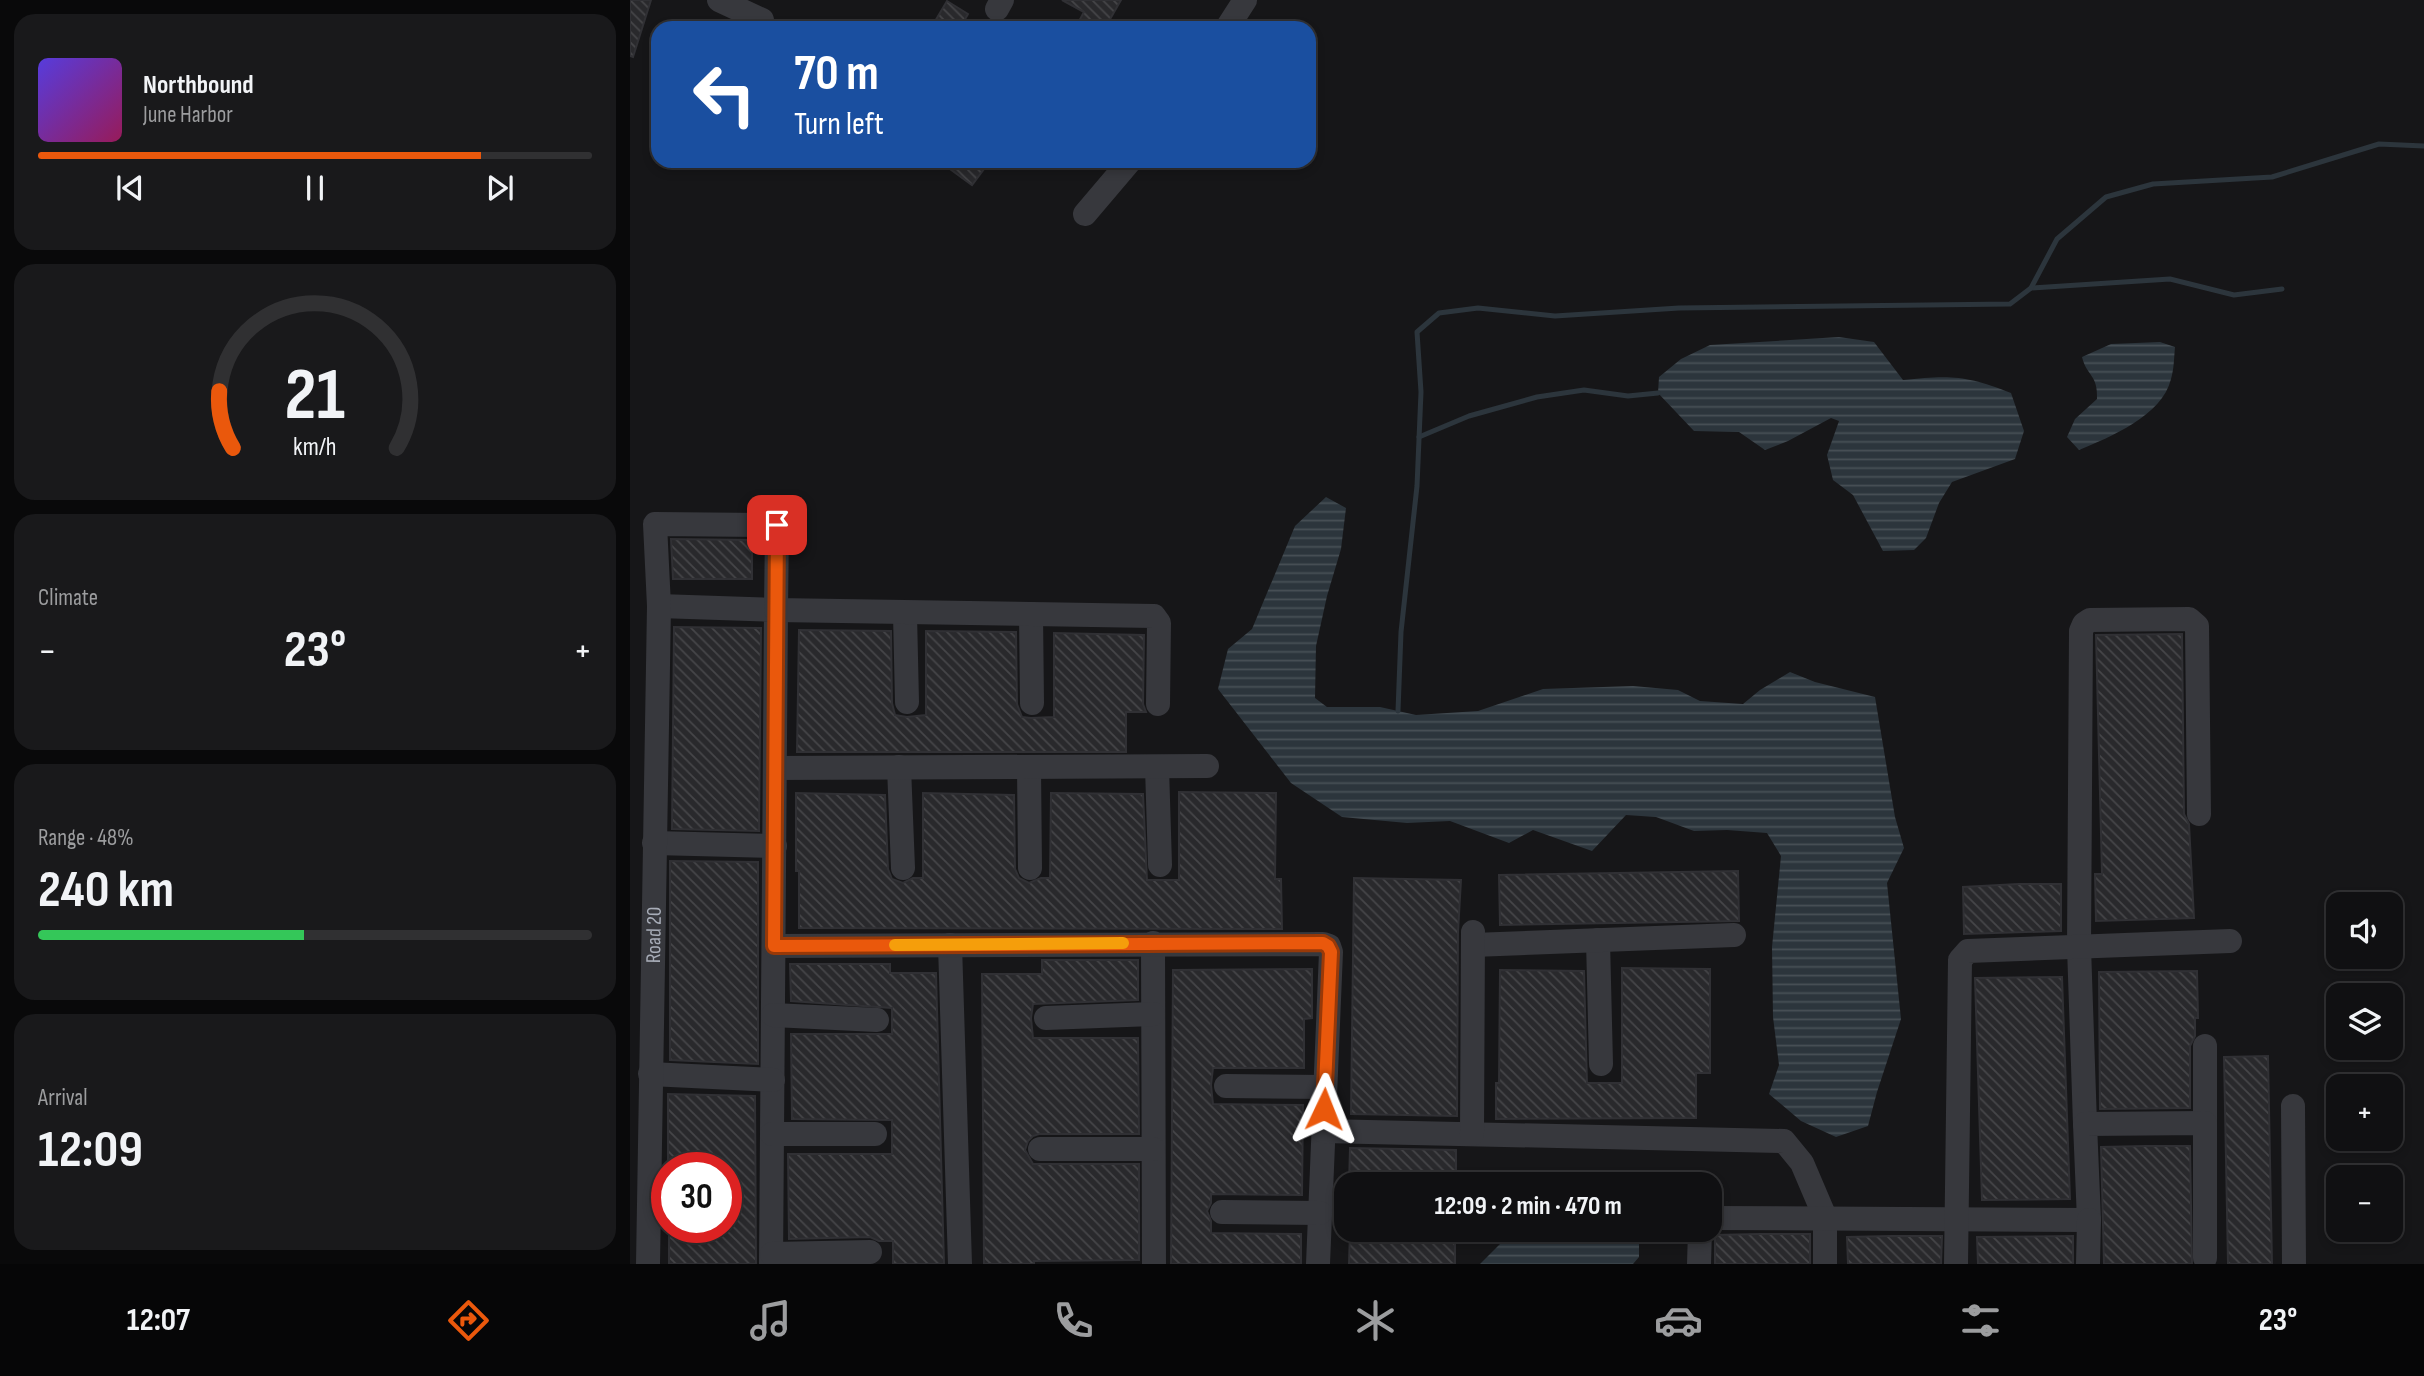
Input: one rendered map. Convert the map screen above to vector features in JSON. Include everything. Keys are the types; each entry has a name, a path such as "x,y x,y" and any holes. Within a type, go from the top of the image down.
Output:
{"street":[{"path":"719,0 762,20"},
{"path":"1232,21 1245,0"},
{"path":"1085,214 1123,168"},
{"name":"Road 20","path":"648,1264 659,606 655,524 777,525 776,610"},
{"path":"659,606 905,614 1154,616 1157,618 1158,704"},
{"path":"776,610 771,1259 870,1252"},
{"path":"905,614 907,702"},
{"path":"1031,614 1032,703"},
{"path":"2088,1264 2089,1220 2079,947 2081,631 2084,624 2090,620 2189,619 2197,626 2199,814"},
{"path":"775,768 1207,766"},
{"path":"899,767 903,868"},
{"path":"1029,767 1030,868"},
{"path":"1157,767 1160,865"},
{"path":"654,843 775,846"},
{"path":"1472,1134 1473,939 1598,940 1734,935"},
{"path":"1598,940 1601,1064"},
{"path":"1956,1264 1960,960 1968,951 2230,941"},
{"path":"1153,943 1154,1264"},
{"path":"774,946 1323,943 1331,952 1318,1264"},
{"path":"950,945 960,1264"},
{"path":"1046,1018 1153,1014"},
{"path":"774,1015 877,1020"},
{"path":"2205,1046 2205,1258"},
{"path":"650,1074 773,1080"},
{"path":"1226,1086 1325,1087"},
{"path":"2293,1106 2294,1264"},
{"path":"2084,1124 2205,1123"},
{"path":"1323,1131 1783,1141 1802,1163 1825,1217 1825,1264"},
{"path":"772,1134 875,1134"},
{"path":"1040,1149 1153,1149"},
{"path":"1222,1212 1320,1213"},
{"path":"1722,1218 2089,1220"},
{"path":"1699,1264 1700,1242"}],"shaded area":[{"path":"1839,337 1874,342 1903,380 1958,378 2011,393 2024,431 2015,459 1952,482 1939,503 1926,538 1914,550 1883,551 1853,495 1833,480 1827,455 1839,421 1831,418 1765,450 1739,432 1694,431 1658,393 1659,377 1681,359 1710,345"},
{"path":"2160,342 2175,347 2171,379 2157,404 2133,423 2079,450 2067,437 2075,419 2097,399 2096,385 2082,357 2111,344"},
{"path":"1326,497 1346,508 1341,549 1316,646 1315,698 1327,707 1380,707 1416,715 1478,711 1543,689 1633,686 1678,690 1700,701 1743,704 1790,672 1815,682 1875,697 1895,817 1904,848 1887,883 1901,1019 1868,1126 1836,1137 1801,1121 1769,1094 1779,1065 1773,1017 1772,947 1781,856 1767,833 1694,831 1656,817 1626,815 1592,851 1533,830 1509,843 1450,821 1407,823 1342,817 1291,783 1218,689 1228,649 1252,629 1295,526"},
{"path":"1502,1242 1639,1242 1639,1257 1633,1264 1480,1264"}],"building":[{"path":"630,0 651,0 633,57 630,56"},
{"path":"1062,0 1121,0 1109,21 1079,21 1084,12"},
{"path":"947,1 968,14 964,21 935,21"},
{"path":"949,168 985,168 972,185"},
{"path":"671,539 752,540 752,579 673,579"},
{"path":"674,627 761,628 759,831 672,829"},
{"path":"799,630 891,631 892,703 895,715 907,717 926,715 926,631 1016,632 1017,704 1022,717 1031,718 1054,717 1054,633 1144,635 1143,704 1146,712 1126,712 1126,752 797,752"},
{"path":"2182,634 2184,814 2189,824 2194,918 2096,921 2095,874 2102,874 2096,635"},
{"path":"1179,792 1276,793 1275,879 1281,879 1282,929 799,928 796,793 885,795 888,869 892,879 903,883 913,878 923,878 923,793 1014,795 1015,869 1019,878 1029,883 1050,878 1051,793 1143,794 1147,880 1179,880"},
{"path":"670,861 758,862 758,1064 670,1060"},
{"path":"1738,871 1739,921 1500,925 1499,875"},
{"path":"1354,878 1461,880 1458,932 1457,1116 1351,1114"},
{"path":"2061,884 2061,931 1964,934 1963,887"},
{"path":"1042,960 1138,960 1138,1000 1033,1004 1031,1018 1033,1038 1138,1038 1139,1134 1039,1134 1028,1141 1025,1150 1033,1164 1139,1164 1139,1260 984,1264 982,974 1042,974"},
{"path":"790,964 890,964 890,973 936,973 944,1264 893,1264 893,1241 879,1241 870,1237 789,1239 788,1154 892,1154 892,1120 792,1119 791,1034 892,1034 892,1008 791,1001"},
{"path":"1622,968 1710,969 1710,1073 1696,1073 1696,1118 1496,1119 1500,970 1584,971 1587,1083 1622,1083"},
{"path":"1312,969 1312,1018 1304,1019 1304,1068 1213,1068 1211,1085 1213,1104 1303,1105 1302,1195 1211,1194 1207,1211 1211,1221 1211,1233 1301,1234 1301,1264 1171,1264 1173,970"},
{"path":"2197,971 2198,1018 2195,1018 2195,1036 2190,1046 2190,1108 2100,1109 2099,972"},
{"path":"2062,977 2070,1199 1982,1200 1975,978"},
{"path":"2268,1056 2272,1264 2228,1264 2224,1057"},
{"path":"668,1094 755,1096 756,1264 669,1264 669,1243 742,1243 742,1152 668,1152"},
{"path":"2190,1146 2192,1264 2104,1264 2101,1147"},
{"path":"1350,1148 1456,1150 1456,1172 1349,1172"},
{"path":"1810,1234 1810,1264 1715,1264 1715,1242 1722,1242 1722,1235"},
{"path":"1942,1236 1941,1264 1848,1264 1847,1237"},
{"path":"2073,1236 2073,1264 1978,1264 1977,1237"},
{"path":"1350,1242 1455,1242 1455,1264 1349,1264"}],"waterway":[{"path":"1398,711 1401,632 1417,486 1421,392 1417,332 1439,313 1478,308 1555,316 1679,308 2010,304 2031,288 2057,239 2106,197 2153,184 2272,177 2379,144 2424,146"},
{"path":"2031,288 2170,279 2234,295 2282,289"},
{"path":"1419,437 1469,416 1537,397 1584,390 1628,396 1658,393"}],"slow traffic":[{"path":"895,945 1123,943"}],"route":[{"path":"777,525 774,946 1323,943 1331,952 1324,1109"}]}
